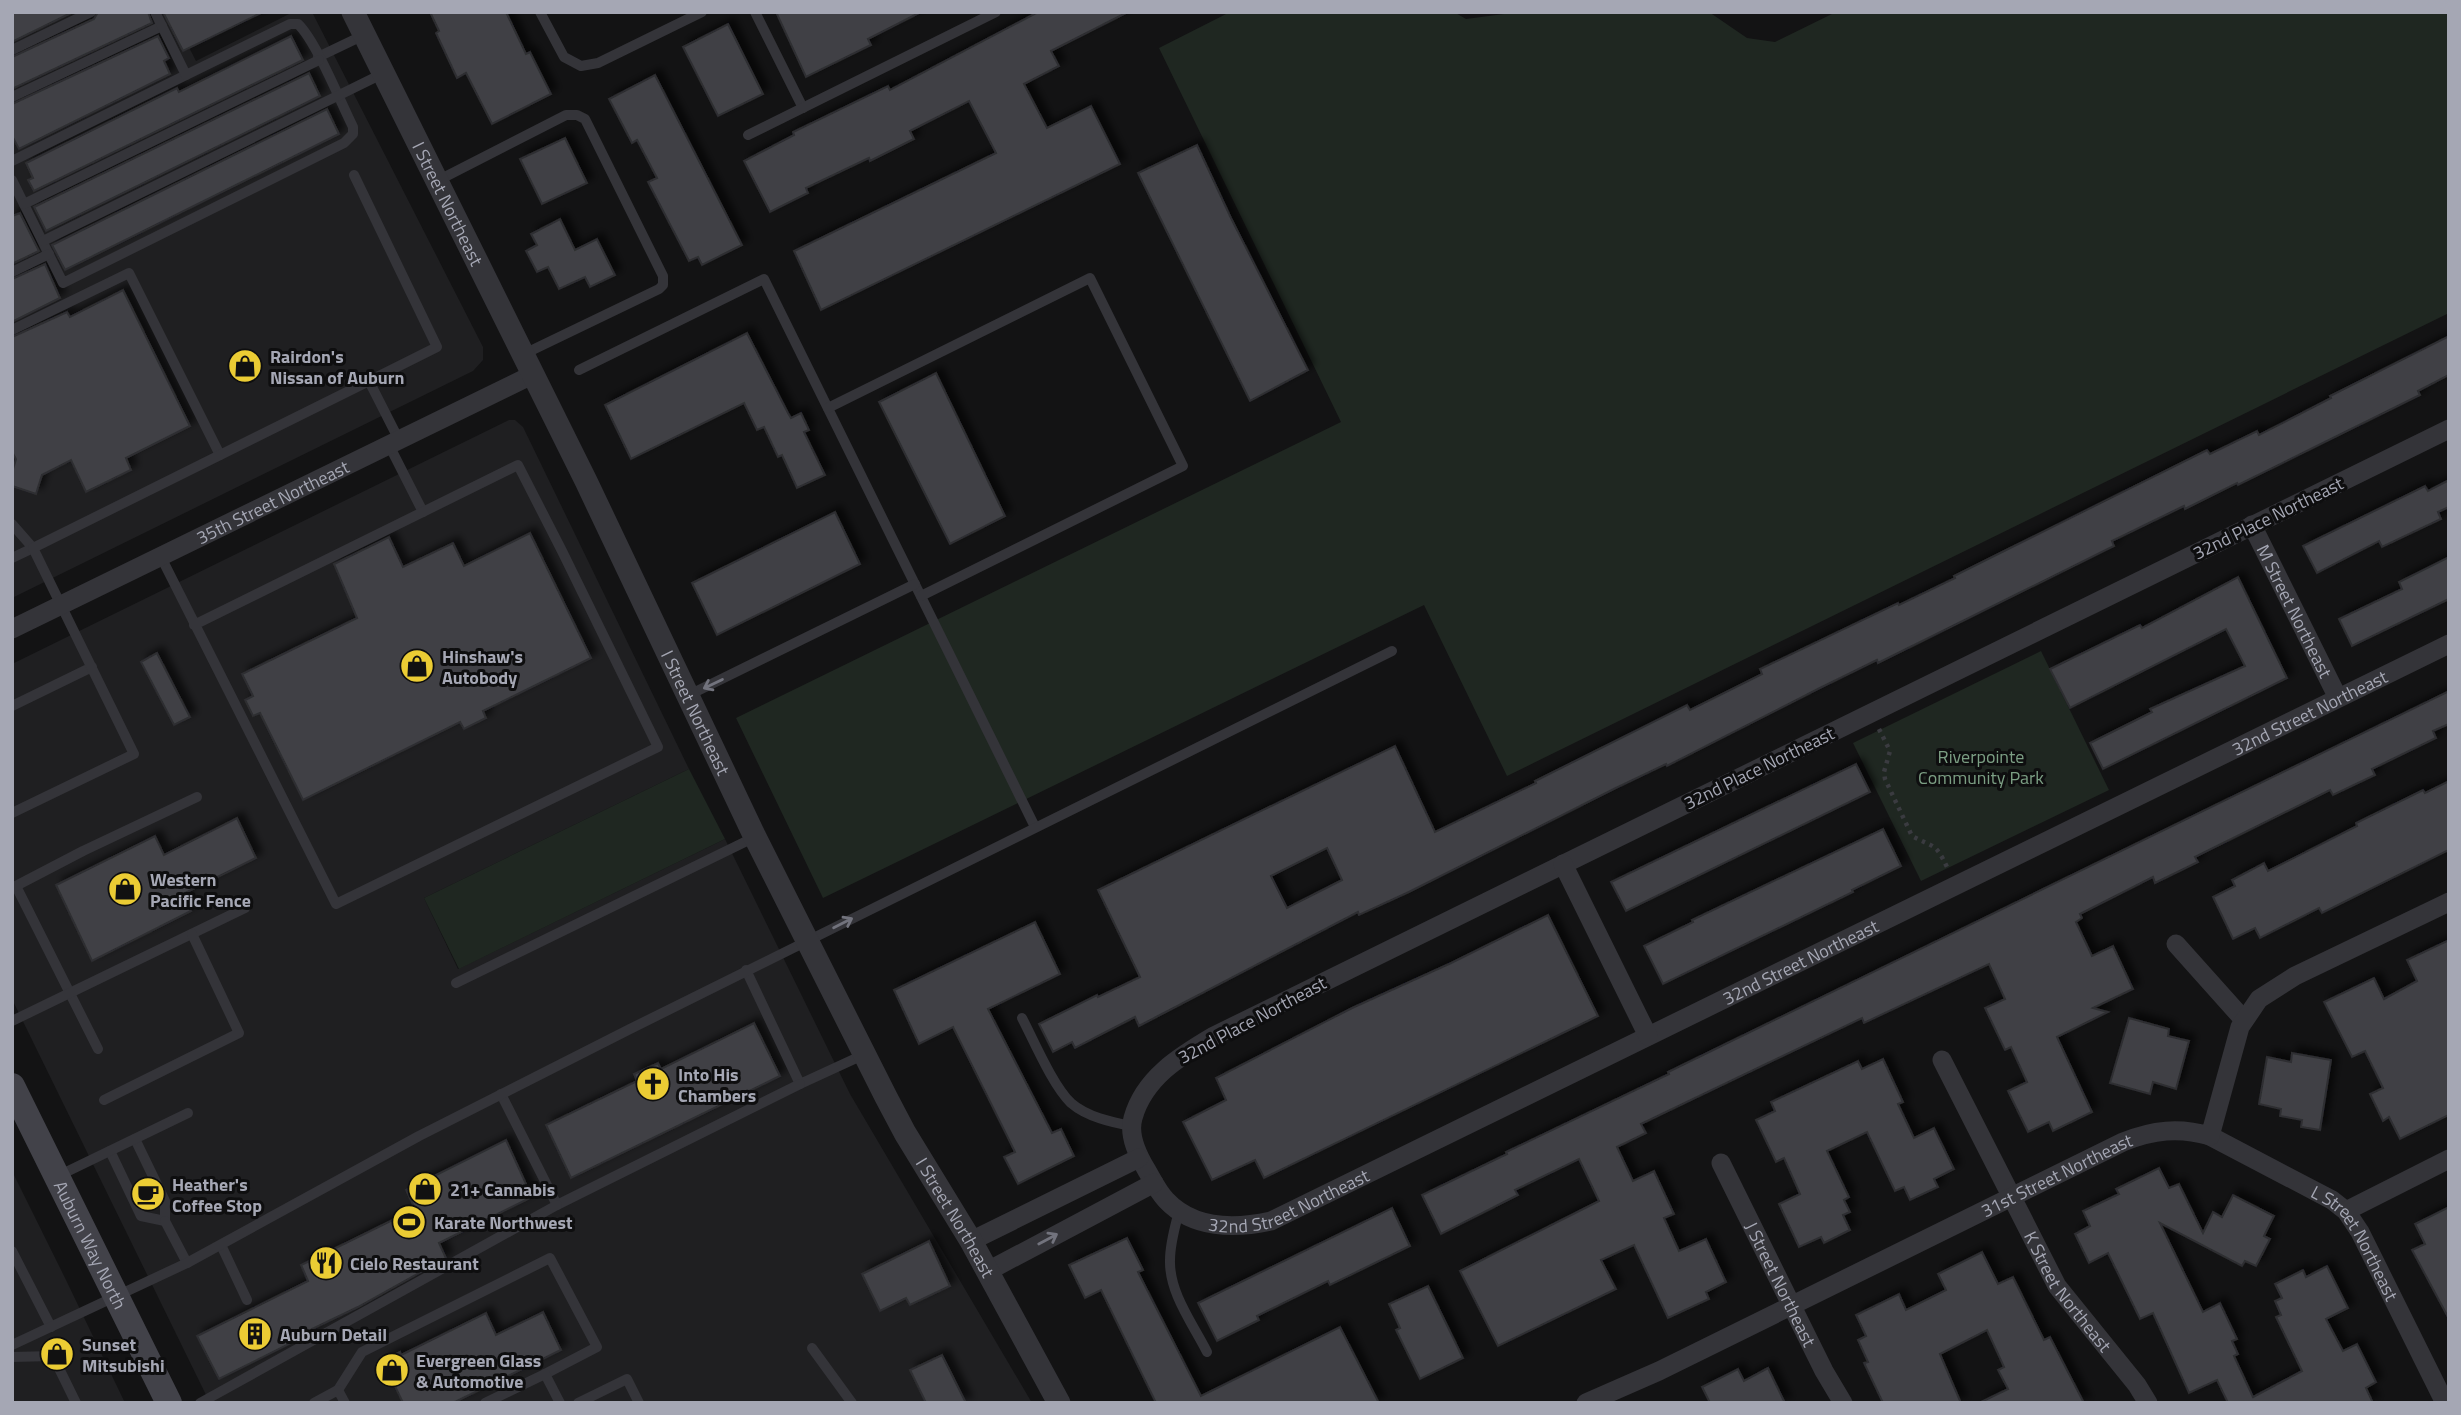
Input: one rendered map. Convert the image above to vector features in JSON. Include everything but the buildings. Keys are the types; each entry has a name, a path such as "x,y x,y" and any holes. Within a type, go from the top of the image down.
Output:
{"main road":[{"name":"Auburn Way North","path":"12,1086 169,1403"}],"street":[{"name":"I Street Northeast","path":"353,12 529,364 755,837 864,1054 905,1133 971,1241 1059,1403"},
{"name":"35th Street Northeast","path":"12,629 394,443 529,364"},
{"name":"32nd Place Northeast","path":"1132,1126 1137,1107 1147,1089 1165,1068 1214,1036 2449,429"},
{"name":"M Street Northeast","path":"2252,526 2338,698"},
{"name":"32nd Street Northeast","path":"1139,1158 1165,1199 1179,1211 1206,1224 1254,1224 1271,1221 2449,644"},
{"path":"1563,864 1648,1036"},
{"path":"2210,1136 2236,1038 2244,1020 2259,999 2279,985 2449,902"},
{"path":"2176,944 2244,1020"},
{"name":"K Street Northeast","path":"1942,1060 2057,1286 2137,1385 2148,1403"},
{"path":"971,1241 1139,1158 1132,1126"},
{"name":"31st Street Northeast","path":"1586,1403 1659,1371 2143,1134 2178,1130 2210,1136"},
{"name":"L Street Northeast","path":"2210,1136 2319,1192 2346,1211 2360,1233 2445,1403"},
{"path":"2346,1211 2449,1159"},
{"name":"J Street Northeast","path":"1721,1163 1843,1403"},
{"path":"988,1271 1154,1183"}],"lane":[{"path":"12,50 91,12"},
{"path":"155,12 186,75"},
{"path":"540,12 564,58 581,66 598,63 702,12"},
{"path":"755,12 803,108"},
{"path":"748,135 989,14"},
{"path":"12,161 290,24 298,24 305,31 353,127 353,134 344,143 63,283 43,241 19,203 12,180"},
{"path":"12,97 162,26"},
{"path":"19,203 364,35"},
{"path":"43,241 384,73"},
{"path":"437,181 566,115 577,115 585,119 663,276 663,285 529,364"},
{"path":"12,558 438,347 354,175"},
{"path":"12,272 49,254"},
{"path":"12,330 129,273 220,455"},
{"path":"828,408 1090,278 1125,347 1183,466 921,596"},
{"path":"579,370 764,279 1035,827"},
{"path":"369,380 422,512"},
{"path":"161,557 194,625 336,904 658,747 518,465 194,625"},
{"path":"12,524 33,548 134,754 12,813"},
{"path":"688,696 915,584"},
{"path":"12,1345 187,1262 501,1094 1392,651"},
{"path":"12,706 92,667"},
{"path":"98,1049 71,992 14,887 83,850 197,797"},
{"path":"456,982 755,837"},
{"path":"12,1021 245,908"},
{"path":"104,1100 239,1032 192,933"},
{"path":"746,971 800,1084"},
{"path":"1022,1018 1062,1091 1072,1104 1103,1120 1132,1126"},
{"path":"200,1403 556,1205 864,1054"},
{"path":"501,1094 556,1205"},
{"path":"57,1177 188,1113"},
{"path":"135,1139 165,1201 165,1220 187,1262"},
{"path":"110,1151 141,1216 165,1220"},
{"path":"1179,1211 1171,1240 1171,1278 1208,1352"},
{"path":"220,1245 247,1300"},
{"path":"12,1251 51,1327"},
{"path":"314,1403 338,1390 362,1352 550,1258 597,1347 485,1403"},
{"path":"813,1348 852,1403"},
{"path":"12,1357 53,1356 76,1403"},
{"path":"545,1374 560,1403"},
{"path":"578,1403 627,1379 639,1403"},
{"path":"338,1390 345,1403"}],"path":[{"path":"1871,713 1890,751 1884,772 1885,779 1912,836 1939,850 1957,885"}],"shaded area":[{"name":"Rairdon's Nissan of Auburn","path":"12,12 171,12 196,61 293,12 312,12 483,347 483,360 473,371 12,598"},
{"path":"509,420 515,420 523,427 689,769 424,898 458,969 725,839 850,1094 1032,1403 210,1403 12,999 12,664"},
{"name":"Sunset Mitsubishi","path":"12,1171 66,1280 125,1403 12,1403"}],"green space":[{"path":"1230,12 1454,12 1466,19 1519,12 1709,12 1747,38 1775,42 1836,12 2449,12 2449,313 1507,776 1424,605 823,898 736,718 1341,422 1159,48"},
{"name":"Riverpointe Community Park","path":"2041,651 2109,790 1921,881 1853,743"},
{"path":"689,769 725,839 459,969 424,898"}],"place":[{"name":"Rairdon's Nissan of Auburn","path":"245,366"},
{"name":"Hinshaw's Autobody","path":"417,666"},
{"name":"Western Pacific Fence","path":"125,889"},
{"name":"Into His Chambers","path":"653,1084"},
{"name":"21+ Cannabis","path":"425,1189"},
{"name":"Heather's Coffee Stop","path":"148,1194"},
{"name":"Karate Northwest","path":"409,1222"},
{"name":"Cielo Restaurant","path":"326,1263"},
{"name":"Auburn Detail","path":"255,1334"},
{"name":"Sunset Mitsubishi","path":"57,1354"},
{"name":"Evergreen Glass & Automotive","path":"392,1370"}]}
